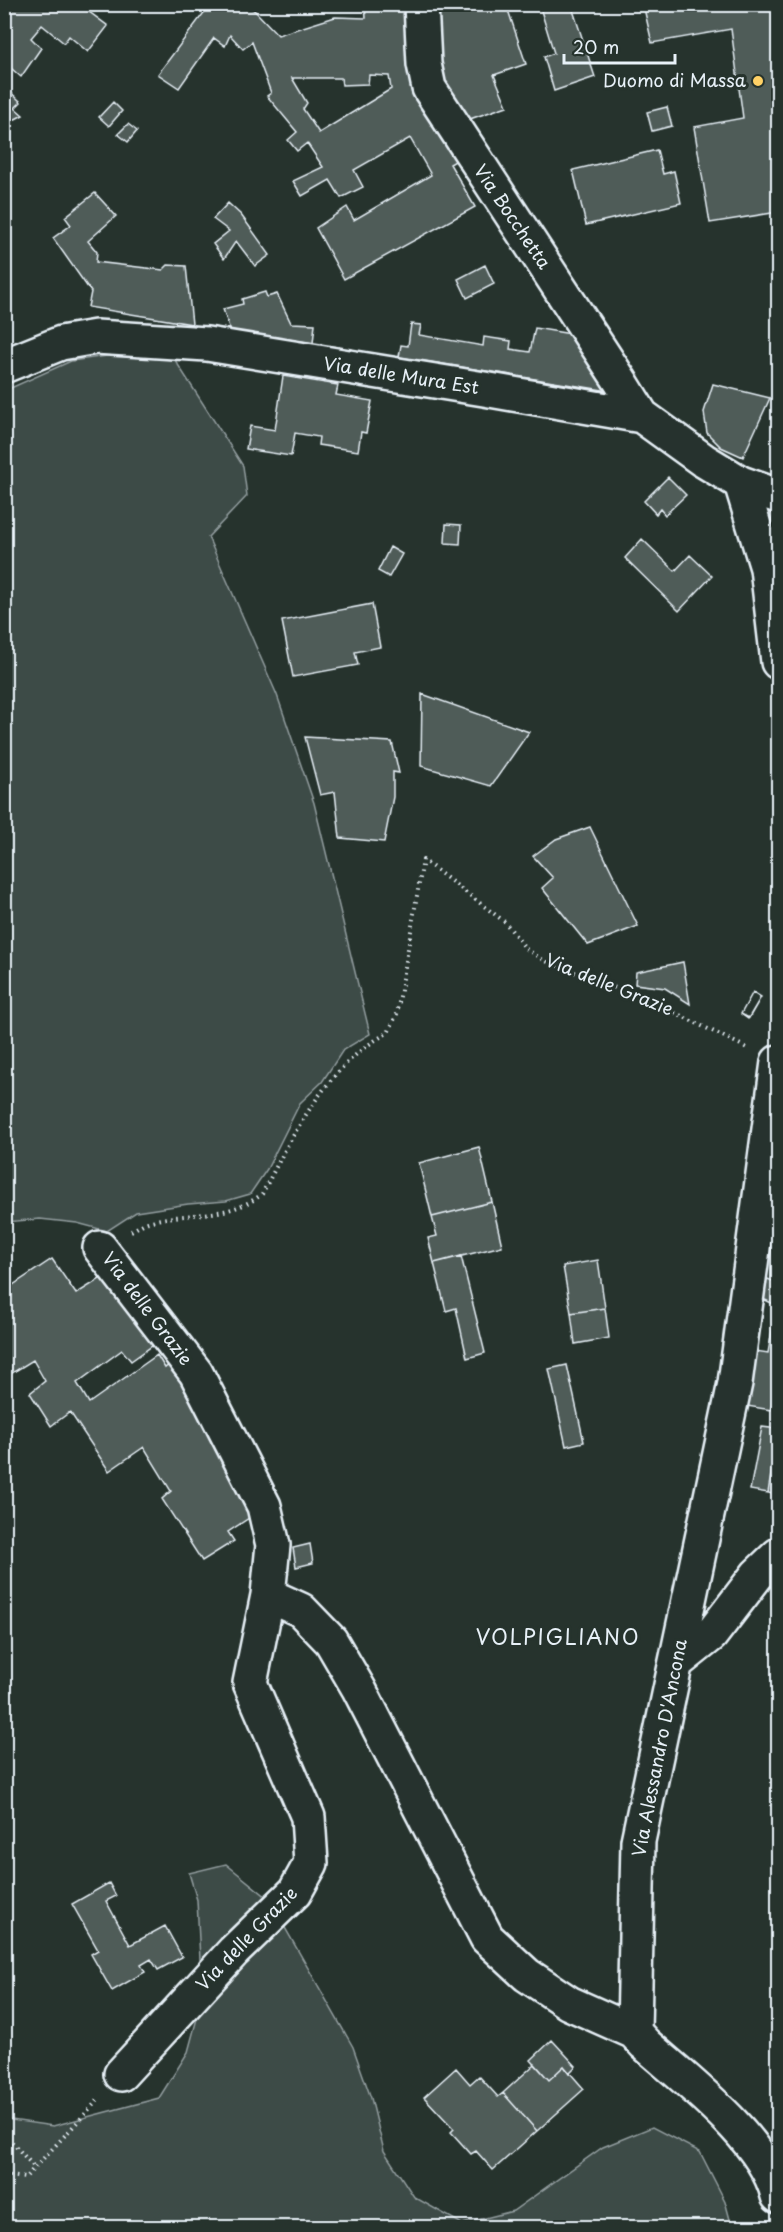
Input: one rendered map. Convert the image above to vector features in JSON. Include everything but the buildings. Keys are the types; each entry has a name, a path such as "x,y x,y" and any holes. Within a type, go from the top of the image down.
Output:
{"street":[{"name":"Via Bocchetta","path":"421,4 424,64 429,88 642,416"},
{"name":"Via delle Mura Est","path":"4,366 61,343 96,337 207,344 642,416 703,460 741,483 778,496"},
{"path":"741,483 767,568 778,662"},
{"name":"Via Alessandro D'Ancona","path":"634,2032 638,1841 735,1383 765,1056"},
{"name":"Via delle Grazie","path":"100,1248 196,1373 264,1506 273,1545 268,1595 250,1683 308,1817 311,1863 295,1892 234,1951 122,2074"},
{"path":"676,1663 711,1635 757,1575 778,1555"},
{"path":"268,1595 301,1610 330,1641 359,1689 487,1938 527,1975 569,2003 634,2032 742,2134 761,2157 778,2196"}],"path":[{"name":"Via delle Grazie","path":"100,1248 147,1222 239,1209 262,1194 294,1132 345,1063 375,1040 388,1034 397,1014 423,860 505,922 526,949 543,960 657,1004 765,1056"},
{"path":"4,2175 25,2178 122,2074"},
{"path":"4,2133 35,2168"}],"shaded area":[{"path":"114,355 175,360 243,466 247,496 208,537 277,695 314,803 370,1034 343,1050 322,1082 300,1103 267,1169 250,1194 226,1201 136,1212 107,1231 77,1223 40,1219 5,1222 4,391 71,361"},
{"path":"226,1864 268,1898 353,2047 371,2098 384,2151 414,2197 462,2224 513,2211 603,2147 652,2127 700,2152 725,2201 732,2227 5,2228 5,2119 53,2126 159,2098 188,2052 202,2000 197,1900 189,1873"}],"place":[{"name":"Duomo di Massa","path":"758,81"}],"district":[{"name":"VOLPIGLIANO","path":"558,1638"}]}
